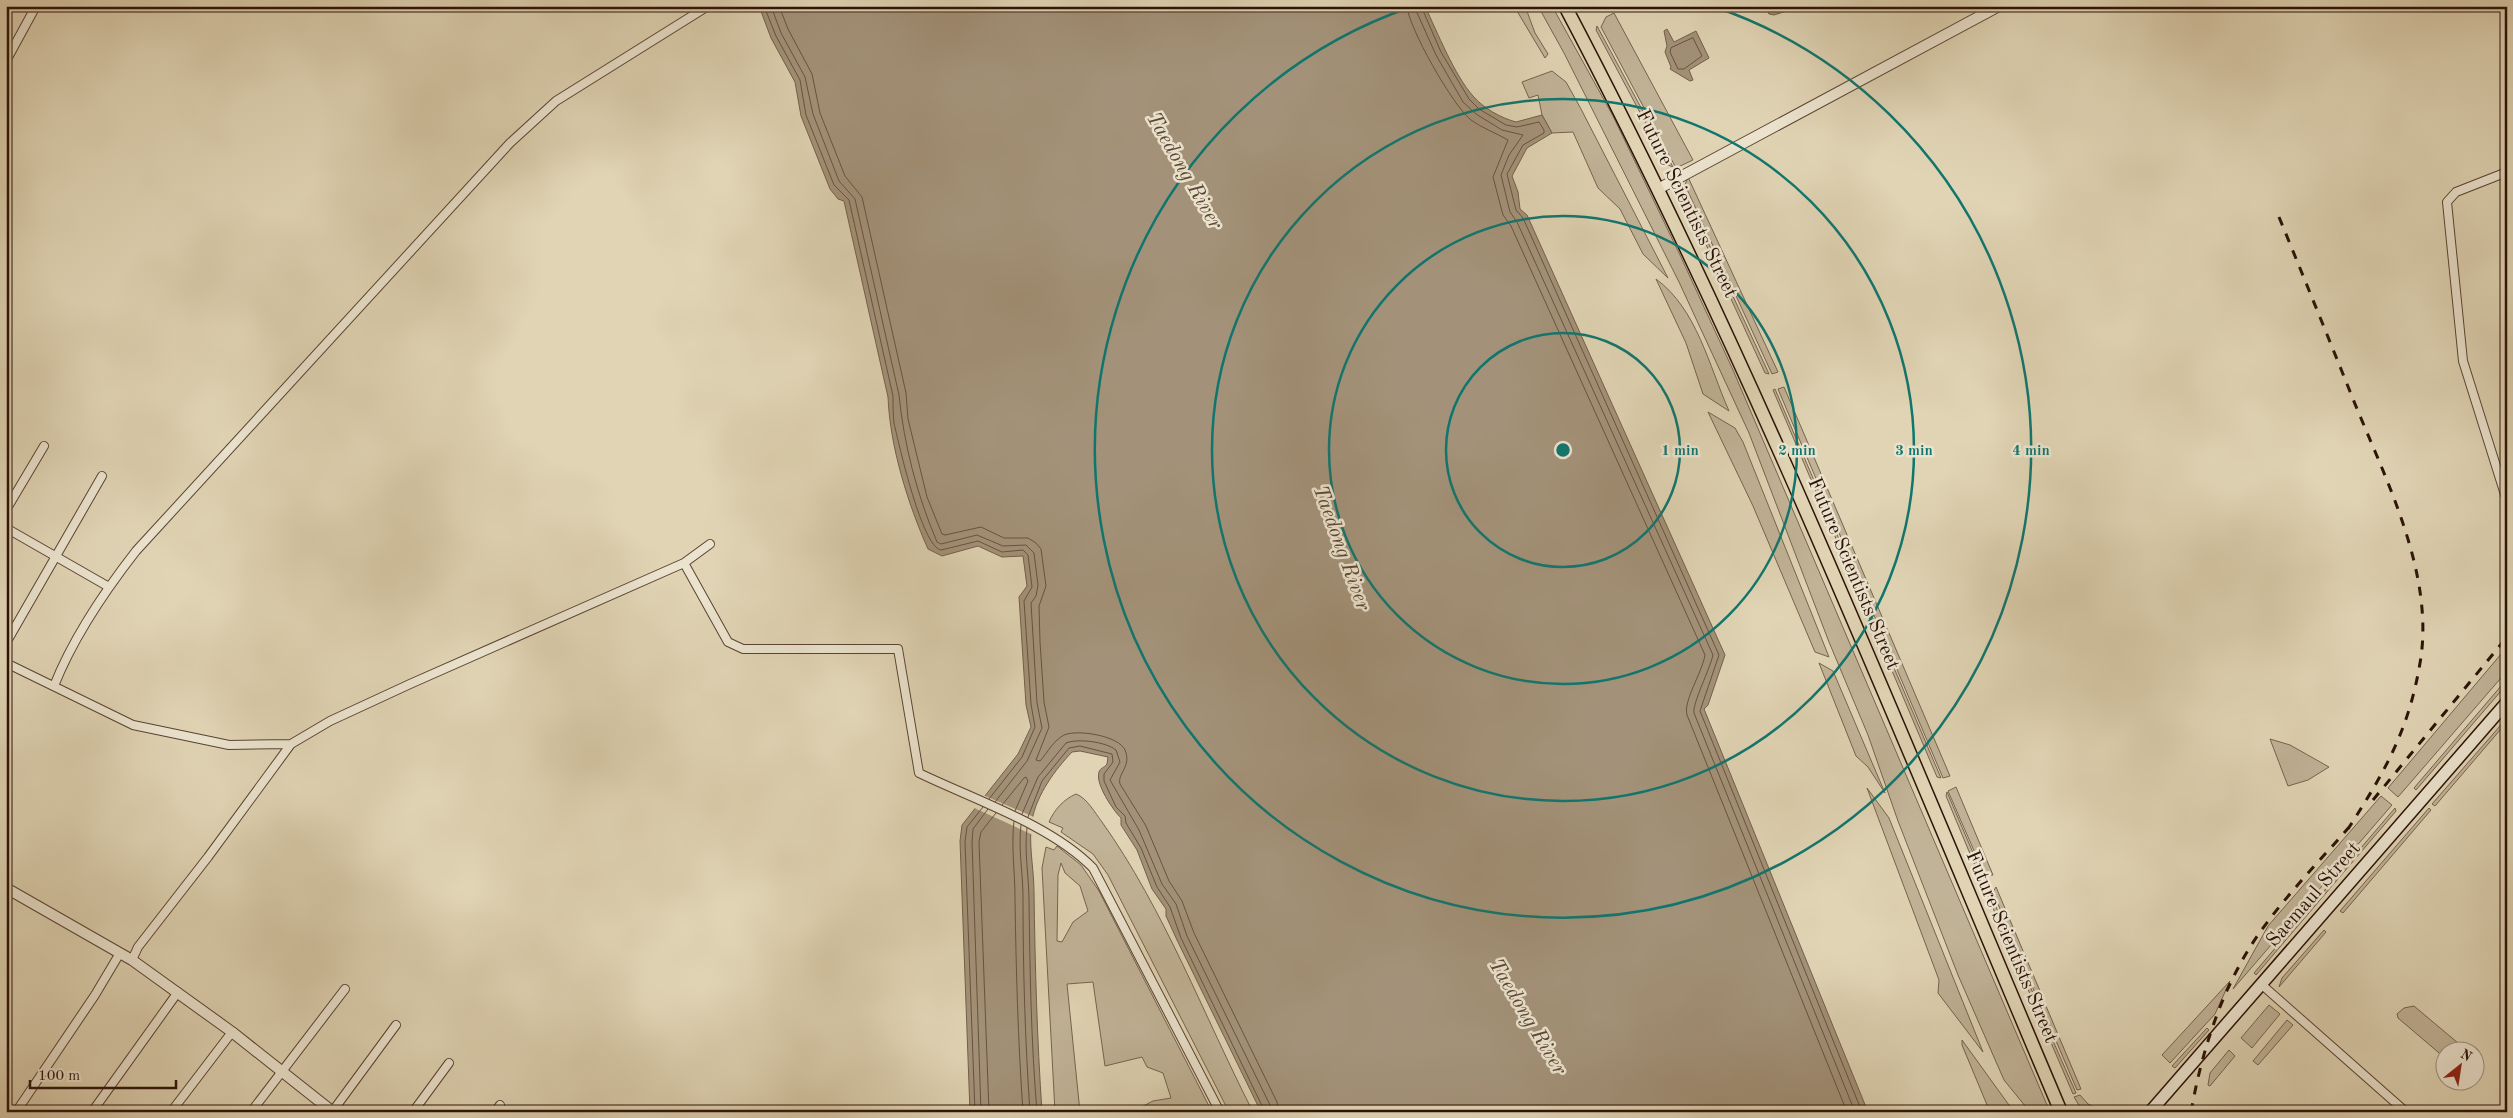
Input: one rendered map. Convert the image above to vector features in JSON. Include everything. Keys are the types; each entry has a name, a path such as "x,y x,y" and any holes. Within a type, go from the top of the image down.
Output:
{"main road":[{"name":"Future Scientists Street","path":"1565,6 1658,188 1786,463 2061,1112"},
{"name":"Saemaul Street","path":"2150,1112 2507,702"}],"street":[{"path":"6,60 36,6"},
{"path":"54,686 63,662 109,587 136,551 510,143 556,101 708,6"},
{"path":"1658,188 1999,6"},
{"path":"2507,172 2456,192 2447,202 2463,361 2507,501"},
{"path":"6,510 44,446"},
{"path":"6,643 102,476"},
{"path":"6,528 109,587"},
{"path":"132,960 138,947 208,857 291,744 330,721 410,684 684,563 710,544"},
{"path":"684,563 728,642 743,650 898,649 919,773 1045,832 1074,850 1094,868 1220,1112"},
{"path":"6,663 133,725 229,745 291,744"},
{"path":"6,888 132,960 232,1032 332,1112 396,1026"},
{"path":"16,1112 95,995 120,953"},
{"path":"2261,984 2406,1112"},
{"path":"251,1112 345,989"},
{"path":"92,1112 178,992"},
{"path":"171,1112 232,1032"},
{"path":"413,1112 449,1064"}],"shaded area":[{"path":"1514,6 1525,6 1535,33 1548,54 1545,58"},
{"path":"1538,6 1552,6 1613,116 1680,255 1733,370 2050,1112 2030,1112 2004,1080 1958,975 1898,821 1868,735 1829,642 1749,433 1679,282 1564,53"},
{"path":"1614,13 1693,160 1676,168 1601,27 1606,17"},
{"path":"1597,26 1673,167 1668,165 1596,30"},
{"path":"1552,71 1566,82 1668,278 1643,254 1620,209 1598,188 1573,132 1552,133 1542,115 1538,95 1529,98 1522,82"},
{"path":"1688,177 1778,372 1772,374 1685,185"},
{"path":"1682,186 1769,374 1765,373 1681,190"},
{"path":"1656,279 1670,291 1692,322 1729,411 1703,394 1686,343"},
{"path":"1784,387 1950,776 1943,778 1778,389"},
{"path":"1775,389 1941,778 1937,777 1773,390"},
{"path":"1708,412 1735,428 1743,442 1829,657 1815,652 1753,506"},
{"path":"2507,647 2507,671 2398,797 2388,788"},
{"path":"1819,663 1833,671 1885,793 1868,767 1856,756"},
{"path":"2507,679 2507,684 2416,790 2414,788"},
{"path":"2507,718 2507,722 2435,806 2432,804"},
{"path":"2270,739 2290,745 2329,767 2308,780 2288,786"},
{"path":"1956,787 1993,875 1985,876 1948,791"},
{"path":"1867,788 1889,818 1983,1052 1938,993 1939,980"},
{"path":"1947,792 1983,876 1978,873 1946,796"},
{"path":"1076,794 1087,802 1102,822 1145,891 1253,1112 1229,1112 1108,875 1093,854 1061,832 1063,828 1049,822 1060,805"},
{"path":"2381,796 2392,805 2233,989 2268,926"},
{"path":"2395,808 2396,811 2256,975 2254,973"},
{"path":"2429,808 2431,810 2343,913 2340,911"},
{"path":"1057,846 1081,865 1099,891 1212,1112 1132,1112 1153,1101 1171,1098 1163,1073 1147,1067 1142,1057 1105,1066 1093,982 1067,984 1080,1112 1055,1112 1042,868 1046,847 1054,850","holes":["1061,863 1065,873 1080,886 1088,911 1073,922 1062,942 1057,941 1058,875"]},
{"path":"1996,887 2040,991 2035,993 1993,892"},
{"path":"1990,893 2033,993 2030,994 1987,894"},
{"path":"2324,930 2326,932 2279,987 2282,978"},
{"path":"2230,981 2215,1014 2170,1063 2162,1055"},
{"path":"2269,1005 2280,1014 2252,1048 2241,1038"},
{"path":"2046,1006 2081,1089 2077,1090 2042,1008"},
{"path":"2414,1006 2454,1040 2436,1040 2436,1050 2398,1018 2397,1014 2404,1008"},
{"path":"2039,1009 2076,1093 2073,1094 2037,1010"},
{"path":"2287,1020 2293,1025 2258,1065 2253,1061"},
{"path":"2207,1028 2209,1030 2175,1068 2172,1066"},
{"path":"1962,1040 2014,1112 1990,1112 1962,1045"},
{"path":"2229,1050 2235,1056 2210,1086 2208,1085 2210,1073"},
{"path":"2080,1095 2088,1104 2104,1112 2083,1112 2074,1097"}],"water":[{"name":"Taedong River","path":"759,6 1425,6 1453,66 1466,87 1482,105 1504,118 1516,122 1542,115 1552,133 1527,148 1512,176 1518,192 1520,209 1527,215 1725,655 1708,705 1704,709 1868,1112 1261,1112 1177,940 1166,916 1166,909 1152,889 1137,850 1121,825 1121,818 1109,803 1102,790 1098,777 1101,769 1107,764 1108,757 1080,751 1072,752 1042,792 1034,810 1031,829 1042,1112 970,1112 960,841 962,825 1018,754 1031,727 1026,705 1019,597 1027,586 1023,556 1002,557 978,546 942,556 928,549 907,494 896,455 889,416 888,397 844,201 838,199 830,189 801,116 795,82 771,38"},
{"path":"1764,6 1803,6 1774,15 1769,14"},
{"path":"1667,29 1674,42 1696,31 1709,58 1689,70 1693,80 1690,81 1670,69 1671,67 1665,52 1667,46 1664,31"}],"pier":[{"path":"983,795 1036,818 1033,835 972,807"}],"railway":[{"path":"2279,217 2392,492 2404,525 2420,591 2423,624 2421,657 2410,706 2395,747 2385,767 2348,829"},
{"path":"2373,800 2507,637"},
{"path":"2191,1112 2202,1061 2218,1011 2240,964 2269,920 2351,825"}]}
